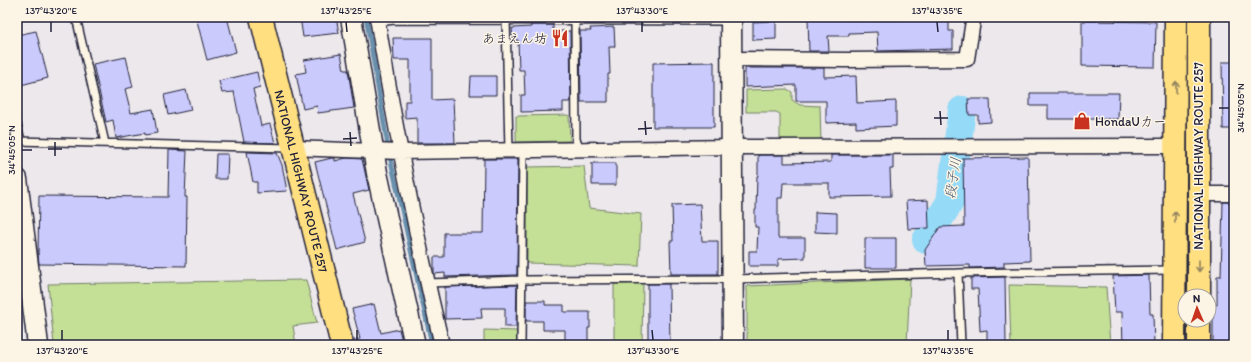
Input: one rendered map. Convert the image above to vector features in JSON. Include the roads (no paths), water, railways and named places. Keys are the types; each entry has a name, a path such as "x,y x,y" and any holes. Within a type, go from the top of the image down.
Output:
{"highway":[{"name":"NATIONAL HIGHWAY ROUTE 257","path":"261,17 292,148 342,345"},
{"name":"NATIONAL HIGHWAY ROUTE 257","path":"1174,345 1176,17"},
{"name":"NATIONAL HIGHWAY ROUTE 257","path":"1199,17 1199,288"},
{"path":"1199,328 1199,345"}],"street":[{"path":"351,17 374,150 415,345"},
{"path":"731,19 733,147 733,345"},
{"path":"377,20 400,152 427,282 442,345"},
{"path":"732,59 846,60 967,58 973,21"},
{"path":"292,148 400,152 733,147 1176,146"},
{"path":"17,179 38,345"},
{"path":"1198,194 1234,194"}],"lane":[{"path":"76,17 105,143"},
{"path":"377,20 506,19 575,21 731,19"},
{"path":"506,19 516,150 522,280 522,345"},
{"path":"575,21 576,139 579,149"},
{"path":"17,124 19,141 292,148"},
{"path":"427,282 733,279 958,273 1174,270"},
{"path":"958,273 961,345"}],"waterway":[{"path":"366,17 389,153 432,345"},
{"name":"段子川","path":"926,240 950,202 962,110"}],"place":[{"name":"あまえん坊","path":"560,38"},
{"name":"HondaUカー","path":"1082,121"}]}
